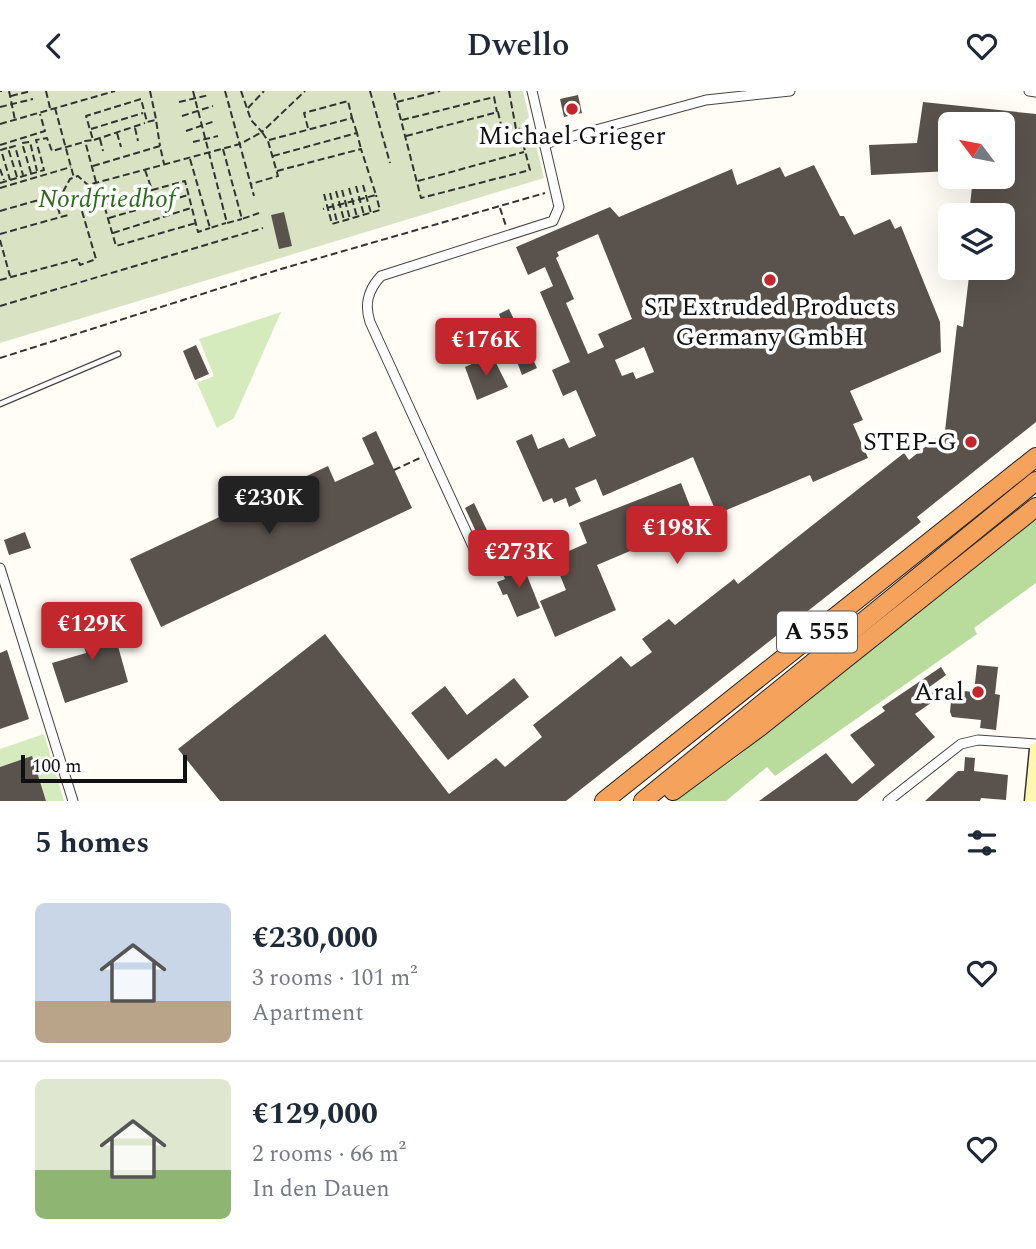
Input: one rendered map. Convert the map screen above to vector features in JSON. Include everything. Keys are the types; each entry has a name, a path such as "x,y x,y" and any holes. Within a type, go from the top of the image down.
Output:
{"highway":[{"name":"A 555","path":"604,801 1034,459"},
{"name":"A 555","path":"643,801 1036,481"},
{"path":"808,668 826,658 926,579 1036,498"},
{"path":"659,801 761,726 1036,507"}],"street":[{"path":"476,553 370,322 368,296 381,276 553,221 559,207 532,91"},
{"path":"544,144 705,96 790,91"},
{"path":"1029,91 1036,92"},
{"path":"0,568 73,801"},
{"path":"888,801 961,744 978,740 1036,746 1031,801"}],"lane":[{"path":"0,404 118,354"}],"path":[{"path":"9,91 15,120"},
{"path":"10,97 31,91"},
{"path":"46,91 51,109"},
{"path":"0,124 115,91"},
{"path":"149,91 164,165"},
{"path":"193,91 227,223"},
{"path":"225,91 254,196"},
{"path":"241,91 251,120 268,141 278,176 251,184"},
{"path":"247,108 264,91"},
{"path":"0,280 78,259 80,265 96,260 79,200 88,185 240,144 262,132 305,91"},
{"path":"370,91 390,163"},
{"path":"396,102 440,91"},
{"path":"492,91 503,133"},
{"path":"394,93 421,198 530,170 509,91"},
{"path":"179,102 209,95"},
{"path":"401,121 494,97"},
{"path":"0,107 33,99"},
{"path":"93,140 86,116 141,99 147,122"},
{"path":"309,129 304,113 348,101 380,210 332,224 324,194"},
{"path":"182,115 213,106"},
{"path":"55,108 74,178"},
{"path":"405,136 498,112"},
{"path":"0,145 45,131 39,113"},
{"path":"90,129 145,113"},
{"path":"268,141 352,118"},
{"path":"10,180 1,150 47,138 51,151 156,120"},
{"path":"186,131 215,121"},
{"path":"134,127 138,141"},
{"path":"117,132 121,147"},
{"path":"272,156 356,133"},
{"path":"193,142 218,136"},
{"path":"100,138 103,151"},
{"path":"0,183 44,170 36,141"},
{"path":"85,141 96,183"},
{"path":"30,142 38,172"},
{"path":"22,143 32,173"},
{"path":"15,146 23,176"},
{"path":"92,167 160,146"},
{"path":"8,148 17,178"},
{"path":"223,148 242,219"},
{"path":"276,172 361,149"},
{"path":"417,181 525,152"},
{"path":"190,158 210,228"},
{"path":"0,188 71,167"},
{"path":"0,169 4,181"},
{"path":"145,170 152,190"},
{"path":"74,178 83,179 88,185"},
{"path":"0,211 63,193 74,178"},
{"path":"196,223 116,246 104,205 185,181 189,195 196,223 198,232 259,213"},
{"path":"363,185 371,213"},
{"path":"356,186 364,215"},
{"path":"349,188 357,217"},
{"path":"0,358 281,269 499,208 555,189"},
{"path":"342,190 350,219"},
{"path":"336,191 344,220"},
{"path":"63,193 79,200"},
{"path":"330,193 337,222"},
{"path":"108,218 189,195"},
{"path":"323,209 376,195"},
{"path":"55,196 61,217"},
{"path":"112,233 192,208"},
{"path":"499,208 511,234"},
{"path":"0,234 68,215"},
{"path":"0,306 263,228"},
{"path":"0,240 10,277"},
{"path":"394,470 430,453"}],"green space":[{"name":"Nordfriedhof","path":"0,91 523,91 529,117 525,121 527,132 534,136 544,178 0,343"},
{"path":"281,312 234,418 217,428 197,383 214,376 199,339"},
{"path":"1036,519 1036,583 974,628 977,634 775,776 767,767 726,801 675,801 733,760"},
{"path":"44,734 64,801 46,801 32,757 0,767 0,749"}],"building":[{"name":"Michael Grieger","path":"578,95 582,113 564,117 560,99"},
{"name":"STEP-G","path":"923,102 1036,114 1036,422 917,517 921,522 566,801 220,801 178,749 325,634 449,794 496,758 505,767 542,737 533,725 621,656 631,667 652,652 642,639 669,619 675,625 734,579 738,584 904,453 909,460 945,431 957,325 963,327 969,280 1015,280 1015,203 970,203 972,189 1015,189 1015,112 938,112 938,172 871,175 869,145 917,143"},
{"name":"ST Extruded Products Germany GmbH","path":"814,165 840,216 844,216 854,235 890,219 895,229 901,226 940,322 941,352 850,391 863,420 853,424 868,458 813,482 810,475 717,514 693,457 603,496 596,479 575,488 581,501 569,507 566,498 554,503 552,498 543,502 516,441 532,434 538,449 564,438 569,448 596,436 576,390 563,396 552,370 570,362 540,292 553,286 545,267 528,275 516,247 610,207 619,217 732,169 737,185 780,167 785,177","holes":["598,234 632,319 598,334 604,347 588,354 566,303 574,299 556,258 559,256 557,252","644,347 654,372 636,379 633,372 622,376 615,360"]},
{"path":"284,212 292,246 279,249 271,215"},
{"path":"509,309 537,368 522,375 499,314"},
{"path":"196,345 209,374 195,380 183,351"},
{"path":"492,355 508,387 477,400 465,367"},
{"path":"376,431 412,508 161,627 130,559 328,466 335,482 374,464 362,438"},
{"path":"681,483 693,514 672,523 675,532 597,565 616,610 555,637 540,601 566,590 553,558 587,543 579,523"},
{"path":"474,503 494,545 484,549 465,508"},
{"path":"25,532 31,548 9,555 4,540"},
{"path":"539,540 545,555 527,566 519,552"},
{"path":"522,563 540,608 517,617 507,594 503,595 497,582 505,579 502,572"},
{"path":"109,614 128,682 65,703 52,663 86,653 77,625"},
{"path":"7,650 29,719 0,729 0,653"},
{"path":"977,665 998,667 995,694 1000,695 996,730 980,728 981,720 952,717 950,712 952,690 974,692"},
{"path":"941,667 946,675 928,688 938,698 915,714 935,737 857,801 759,801 826,753 852,784 875,765 850,735 885,711 882,707"},
{"path":"514,678 529,697 448,760 411,713 445,686 467,715"},
{"path":"32,756 46,801 0,801 0,767"},
{"path":"965,757 975,758 974,771 1008,775 1006,800 981,798 980,801 925,801 958,771 964,771"}],"place":[{"name":"Michael Grieger","path":"572,109"},
{"name":"ST Extruded Products Germany GmbH","path":"770,280"},
{"name":"STEP-G","path":"971,442"},
{"name":"Aral","path":"978,692"}]}
